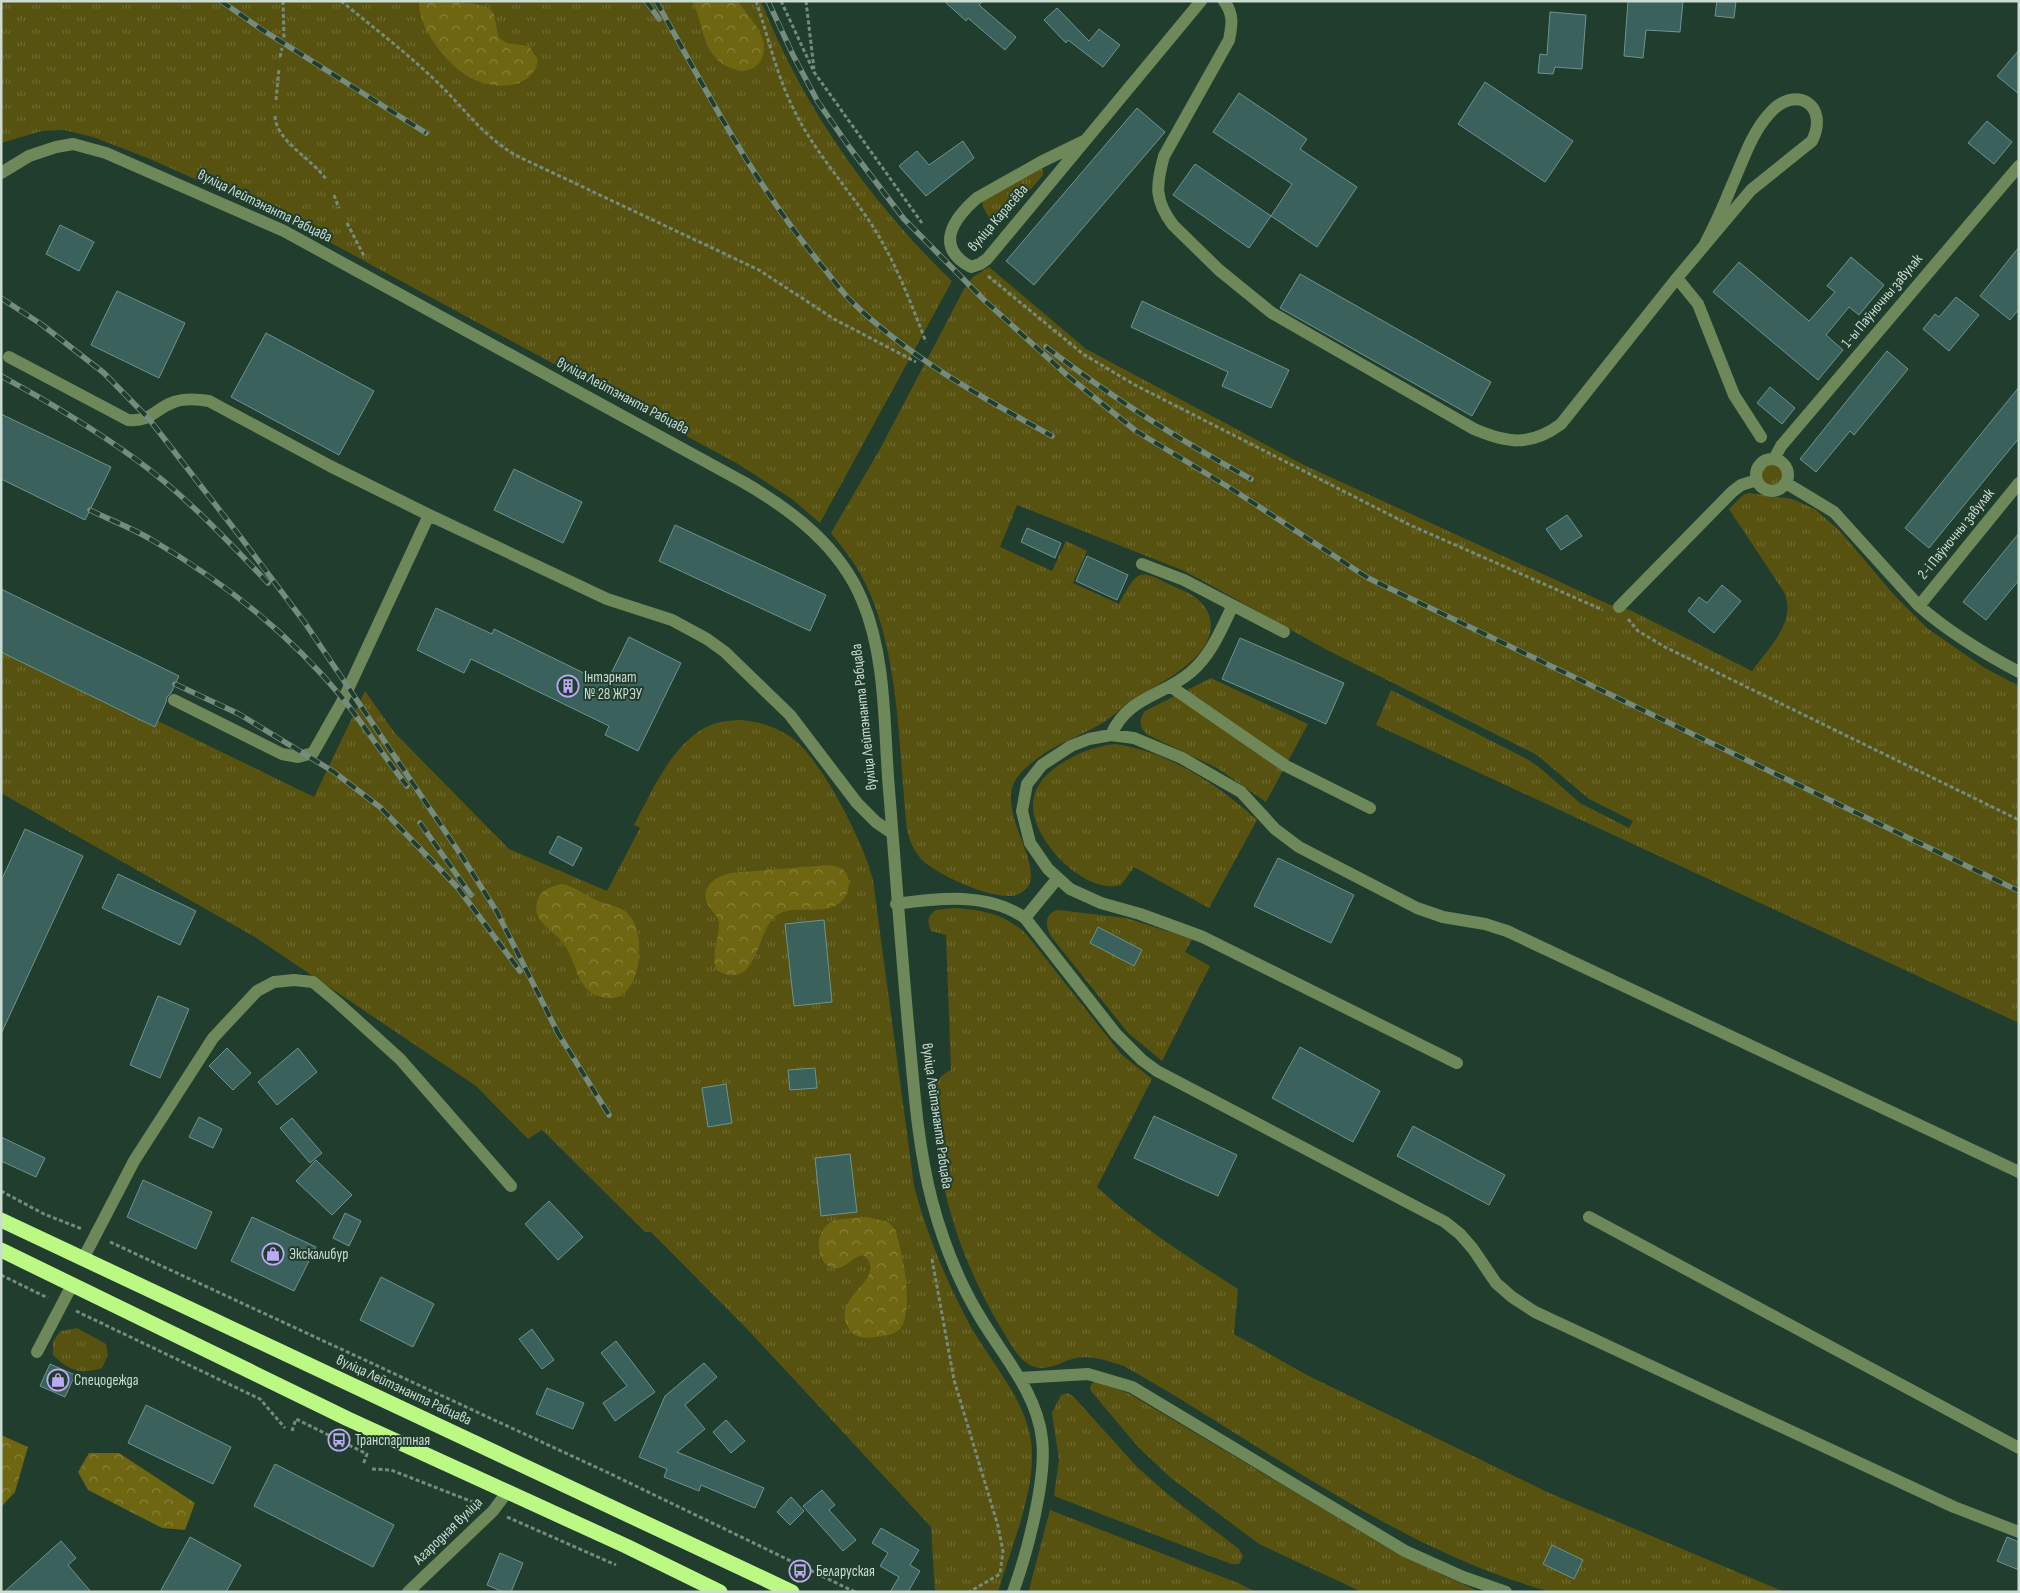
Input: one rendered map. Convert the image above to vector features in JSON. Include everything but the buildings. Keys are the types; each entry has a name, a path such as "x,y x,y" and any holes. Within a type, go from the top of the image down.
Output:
{"highway":[{"name":"вуліца Лейтэнанта Рабцава","path":"1,1220 792,1592"},
{"path":"1,1250 348,1419 508,1491 720,1592"}],"street":[{"name":"вуліца Карасёва","path":"1084,141 1041,162 978,198 962,213 951,230 951,247 965,264 976,266 987,258 1202,1"},
{"path":"1224,1 1230,8 1232,22 1229,40 1164,156 1158,176 1158,194 1163,212 1173,225 1219,270 1272,313 1474,429 1506,440 1526,441 1545,435 1561,424 1677,278 1752,190 1812,141 1818,131 1818,119 1814,108 1804,100 1792,98 1780,103 1758,129 1705,244"},
{"name":"вуліца Лейтэнанта Рабцава","path":"1,173 35,153 73,144 106,152 209,196 284,231 717,466 772,498 798,517 818,536 850,578 862,598 870,623 881,685 896,904 915,1107 931,1198 943,1239 960,1281 980,1317 1020,1378 1038,1419 1042,1438 1043,1459 1035,1508 1013,1592"},
{"name":"1-ы Паўночны завулак","path":"1757,480 1760,465 1774,459 1781,446 2019,166"},
{"path":"1677,278 1698,304 1734,396 1761,437"},
{"path":"9,357 128,420 139,421 149,419 174,402 192,398 209,401 330,466 429,515 608,599 672,620 707,639 736,662 790,715 856,803 876,822 892,833"},
{"path":"1619,607 1741,485 1757,480 1768,490 1778,490 1786,483 1788,478 1786,468 1774,459"},
{"path":"1786,483 1834,512 1920,606 1960,638 2019,672"},
{"name":"2-і Паўночны завулак","path":"1920,606 2019,483"},
{"path":"174,700 282,754 298,757 313,753 330,727 429,515"},
{"path":"1142,564 1184,580 1232,607 1284,632"},
{"path":"1111,735 1122,715 1131,707 1170,686 1191,672 1202,661 1232,607"},
{"path":"1170,686 1286,766 1370,808"},
{"path":"1457,1063 1203,937 1140,914 1101,903 1070,888 1057,879 1039,857 1024,828 1022,812 1028,784 1042,764 1054,755 1089,739 1111,735 1134,738 1158,747 1224,781 1248,798 1275,829 1290,842 1417,908 1443,917 1485,924 1507,931 2019,1172"},
{"path":"1026,918 1057,879"},
{"path":"896,904 942,898 972,900 1007,908 1026,918 1116,1034 1142,1060 1157,1071 1444,1222 1460,1234 1473,1249 1496,1283 1512,1298 1535,1312 1954,1507 2019,1532"},
{"path":"83,1259 134,1161 213,1038 257,991 274,982 294,980 313,982 337,1002 400,1059 511,1186"},
{"path":"1589,1217 2019,1448"},
{"path":"37,1352 72,1285"},
{"path":"1020,1378 1088,1374 1132,1387 1405,1551 1463,1577 1506,1592"},
{"name":"Агародная вуліца","path":"408,1592 493,1510 508,1491"}],"path":[{"path":"282,1 284,38"},
{"path":"341,1 420,66 475,125 495,142 515,155 758,270 834,319 916,362"},
{"path":"756,1 783,86 795,113 810,138 870,222 886,249 901,278 926,342"},
{"path":"781,1 814,72 922,223"},
{"path":"806,1 814,72"},
{"path":"280,57 282,48"},
{"path":"276,100 279,68"},
{"path":"275,116 282,136 315,165 326,180"},
{"path":"334,195 339,208"},
{"path":"976,266 1083,354 1163,400 1410,525 1593,607 1612,611 1619,607 1638,631 1665,647 2019,820"},
{"path":"1,1191 44,1214 95,1235 613,1475 855,1592"},
{"path":"931,1253 954,1380 1000,1532 1003,1551 1000,1574 969,1592"},
{"path":"1,1275 260,1399 285,1428"},
{"path":"292,1431 296,1420 339,1440 367,1454 363,1465"}],"green space":[{"path":"1,1 761,1 797,78 818,115 842,151 893,219 952,281 820,523 792,499 738,464 333,244 255,206 150,159 93,137 64,130 42,131 1,143"},
{"path":"419,1 470,3 488,8 493,12 499,38 507,43 529,46 538,60 534,71 518,83 507,85 484,83 464,74 448,60 433,42 423,21"},
{"path":"692,1 738,1 761,35 764,48 758,64 752,68 738,70 722,64 708,46"},
{"path":"1043,168 1043,175 1004,221 992,223 983,207 982,201"},
{"path":"989,267 1086,349 1304,465 1608,604 1630,610 1752,671 1779,634 1787,614 1787,603 1784,592 1729,509 1743,495 1749,493 1792,499 1815,509 1840,531 1895,596 1927,628 1983,667 2019,686 2019,1023 1376,725 1391,690 1527,759 1539,767 1580,803 1629,828 1633,821 1589,799 1537,755 1329,651 1182,570 1017,505 1000,547 1052,571 1066,541 1087,551 1073,583 1119,604 1132,581 1144,574 1150,576 1186,592 1198,600 1209,615 1210,630 1206,643 1197,656 1185,667 1131,701 1105,722 1043,754 1018,776 1012,791 1012,807 1031,873 1029,885 1019,894 1010,896 983,892 954,880 930,866 917,853 907,830 891,665 883,633 873,602 860,573 831,533 880,449 964,289 973,277"},
{"path":"1772,463 1781,466 1784,475 1781,484 1772,487 1763,484 1760,475 1763,466"},
{"path":"1,652 154,727 158,721 314,797 365,691 394,732 509,849 607,891 640,828 634,825 661,774 678,751 698,732 720,722 732,720 757,722 781,731 803,748 816,764 840,803 861,845 873,880 914,1186 925,1223 938,1258 962,1310 1020,1406 1031,1440 1032,1459 1028,1492 998,1592 935,1592 931,1527 749,1331 651,1232 645,1232 542,1130 528,1139 476,1086 255,937 1,793"},
{"path":"1211,678 1308,724 1266,802 1217,768 1148,735 1141,727 1140,721 1145,711"},
{"path":"1115,744 1154,754 1173,762 1209,782 1257,820 1209,908 1134,867 1121,885 1107,886 1092,882 1077,874 1064,862 1051,849 1042,835 1035,820 1033,806 1038,786 1046,776 1056,767 1074,756 1087,750"},
{"path":"828,865 842,869 848,877 848,891 841,901 825,909 785,911 777,915 764,933 748,967 741,974 730,975 716,970 714,957 719,924 706,899 707,888 710,883 731,873"},
{"path":"563,884 575,888 599,901 622,909 630,916 635,925 639,951 638,965 628,989 620,996 609,998 598,996 585,987 562,941 540,920 536,907 542,892"},
{"path":"954,908 994,914 1019,928 1027,935 1121,1054 1152,1079 1097,1187 1147,1228 1238,1289 1234,1334 1307,1375 1547,1492 1785,1592 1551,1592 1494,1573 1438,1550 1384,1522 1279,1461 1124,1366 1088,1357 1071,1359 1046,1368 1035,1367 1024,1361 1011,1345 973,1274 953,1220 939,1164 931,1105 932,1094 936,1084 942,1076 951,1070 946,935 931,931 929,919 936,910"},
{"path":"1058,910 1126,918 1192,939 1185,952 1210,966 1162,1061 1128,1033 1050,935 1047,927 1048,916"},
{"path":"867,1217 888,1222 895,1229 904,1265 907,1295 907,1308 900,1329 888,1335 868,1338 857,1336 851,1332 845,1318 850,1300 870,1270 869,1262 861,1255 840,1267 834,1268 828,1266 823,1261 819,1249 820,1236 823,1230 833,1221"},
{"path":"77,1328 106,1344 108,1355 102,1368 88,1371 76,1370 64,1365 53,1355 53,1341 61,1331"},
{"path":"1094,1381 1128,1393 1400,1555 1480,1592 1362,1592 1259,1544 1171,1478 1138,1447 1091,1391 1090,1387"},
{"path":"1067,1393 1073,1396 1137,1467 1171,1497 1239,1549 1243,1557 1239,1564 1231,1564 1054,1496 1059,1460 1052,1413 1061,1395"},
{"path":"1,1435 28,1447 15,1492 1,1507"},
{"path":"89,1453 119,1453 195,1503 185,1530 162,1528 88,1490 78,1472"},
{"path":"1050,1510 1238,1583 1256,1592 1032,1592 1029,1590"}],"railway":[{"path":"221,1 261,29 426,133"},
{"path":"646,1 659,19"},
{"path":"656,1 731,135 772,200 794,231 849,299 920,358 972,391 1052,436"},
{"path":"768,1 793,55 818,102 904,219 984,300 1069,377 1136,431 1235,491 1368,578 2019,891"},
{"path":"1,298 41,324 104,373 149,419 242,539 305,623 461,855 497,912 559,1035"},
{"path":"1046,347 1146,417 1251,479"},
{"path":"1,376 86,425 134,458 204,518 268,583"},
{"path":"90,510 129,528 179,556 255,611 302,653 344,700 407,786"},
{"path":"175,684 239,714 334,772 381,808 458,888 520,971"},
{"path":"420,823 471,895"},
{"path":"556,1030 609,1115"}],"place":[{"name":"Інтэрнат № 28 ЖРЭУ","path":"568,686"},
{"name":"Экскалибур","path":"273,1254"},
{"name":"Спецодежда","path":"58,1380"},
{"name":"Транспартная","path":"339,1440"},
{"name":"Беларуская","path":"800,1571"}]}
